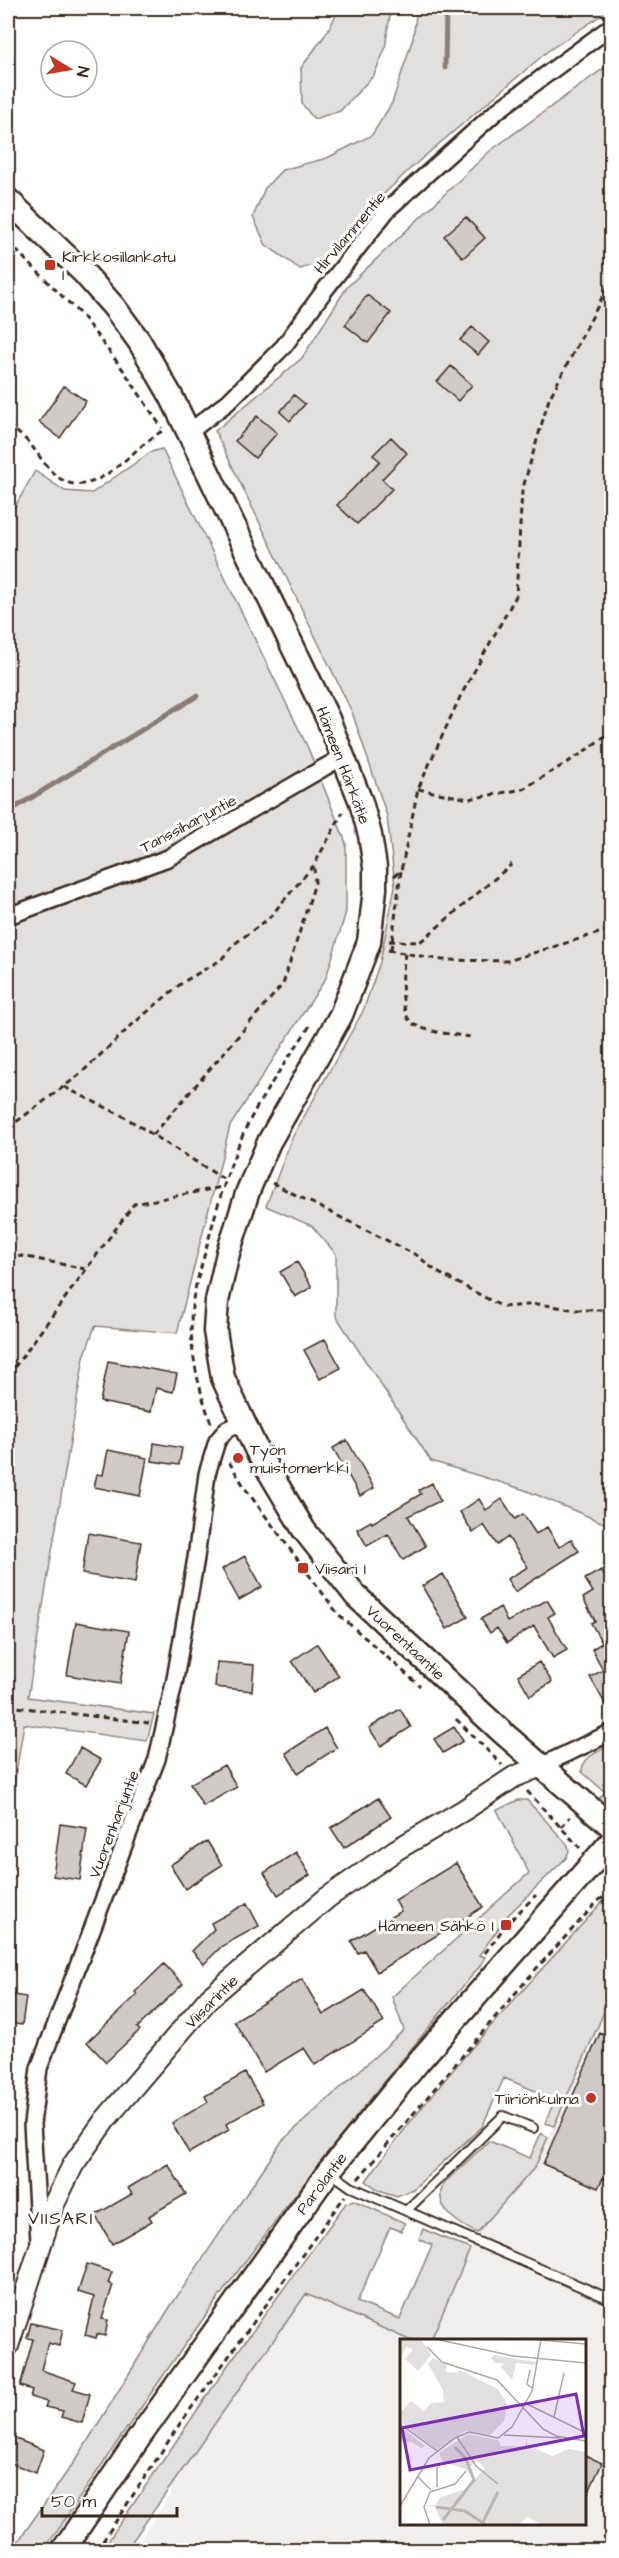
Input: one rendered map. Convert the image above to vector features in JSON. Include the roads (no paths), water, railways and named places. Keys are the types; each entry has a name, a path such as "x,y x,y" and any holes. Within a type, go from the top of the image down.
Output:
{"main road":[{"name":"Hämeen Härkätie","path":"8,200 84,273 114,307 139,341 278,613 344,756 370,835 375,867 375,889 369,942 341,1015 283,1115 248,1191 228,1253 217,1301 215,1331 223,1378 243,1422"},
{"name":"Vuorentaantie","path":"243,1422 256,1450 304,1530 356,1596 541,1766 612,1827"},
{"name":"Parolantie","path":"63,2550 141,2435 328,2171 419,2061 612,1841"}],"street":[{"name":"Hirvilammentie","path":"188,433 228,402 284,346 388,209 497,111 612,26"},
{"name":"Tanssiharjuntie","path":"8,916 168,858 344,756"},
{"name":"Vuorenharjuntie","path":"39,2246 32,2124 39,2068 157,1759 196,1558 207,1474 217,1441 227,1429 243,1422"},
{"path":"541,1766 612,1732"},
{"name":"Viisarintie","path":"8,2346 54,2204 73,2165 105,2120 209,1998 327,1898 396,1850 514,1777 541,1766"}],"lane":[{"path":"406,2211 503,2116 533,2128"},
{"path":"328,2171 351,2187 612,2300"}],"waterway":[{"path":"445,68 446,8"},
{"path":"8,812 197,696"}],"place":[{"name":"Kirkkosillankatu I","path":"50,265"},
{"name":"Työn muistomerkki","path":"238,1458"},
{"name":"Viisari I","path":"303,1568"},
{"name":"Hämeen Sähkö I","path":"506,1925"},
{"name":"Tiiriönkulma","path":"591,2098"}],"district":[{"name":"VIISARI","path":"61,2218"}]}
